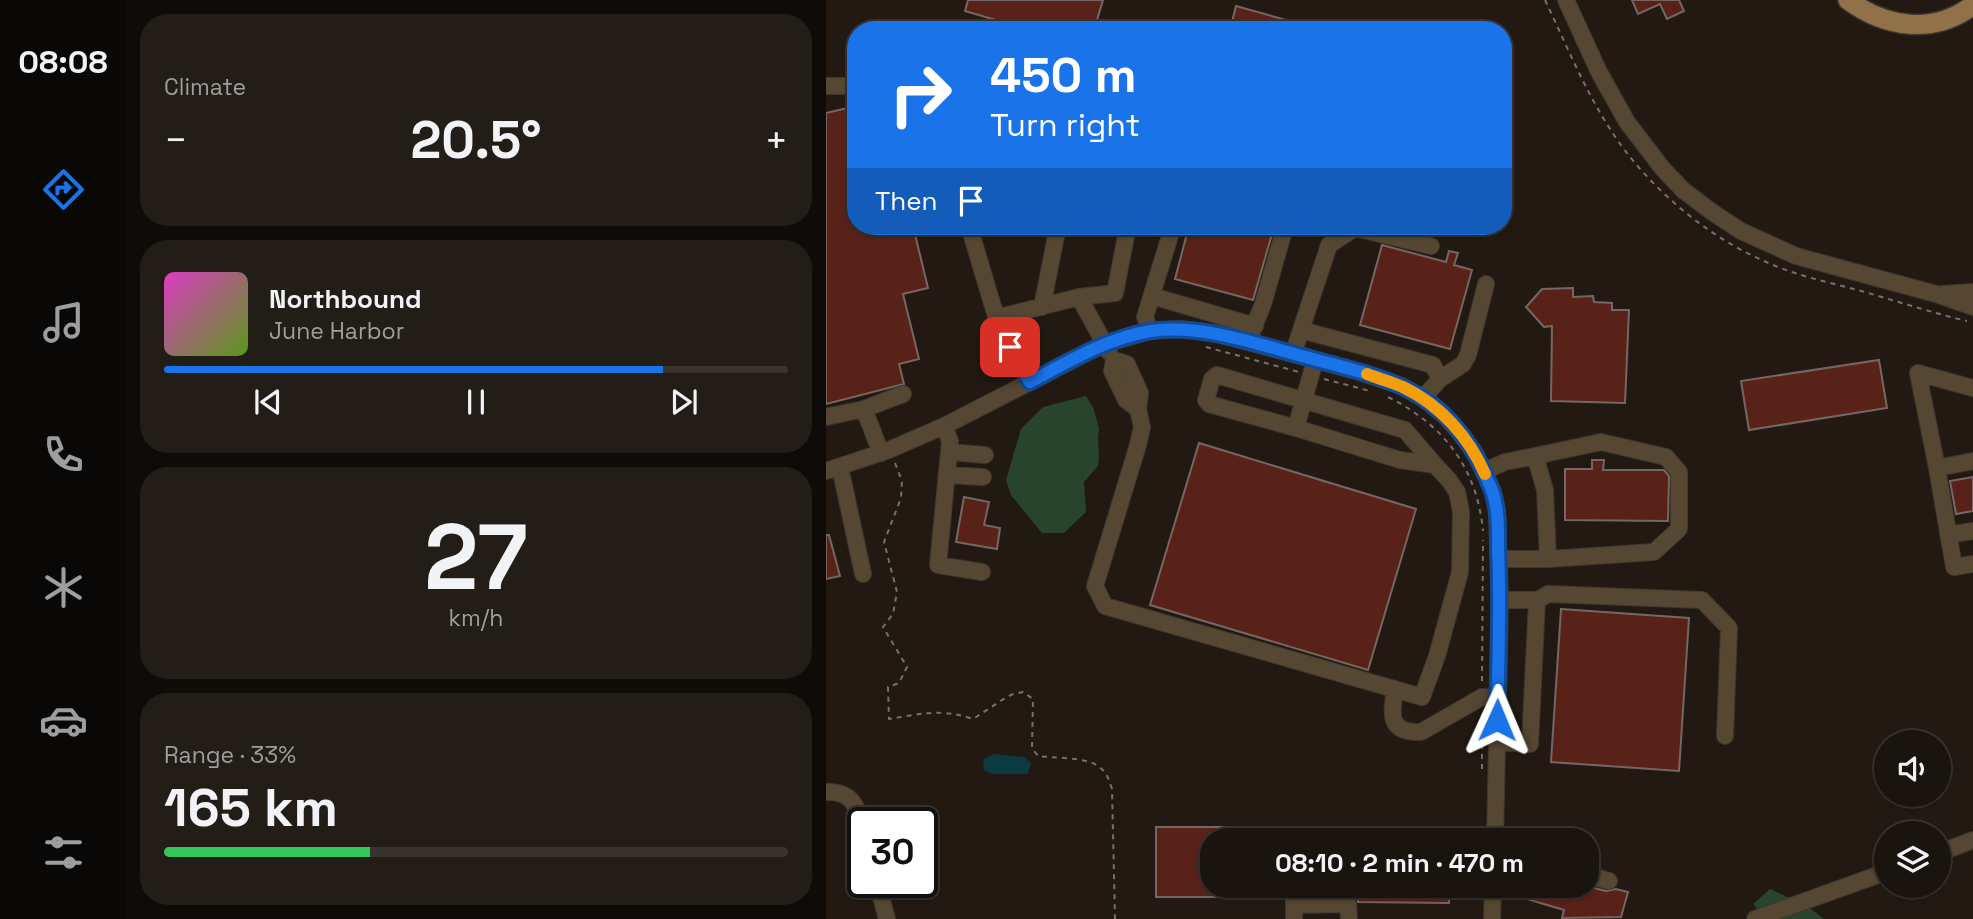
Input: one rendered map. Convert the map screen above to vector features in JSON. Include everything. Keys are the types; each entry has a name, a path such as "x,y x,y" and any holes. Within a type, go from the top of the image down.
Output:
{"main road":[{"path":"1848,0 1877,18 1909,26 1928,25 1955,17 1973,5"}],"street":[{"path":"1566,0 1599,72 1627,122 1663,169 1693,197 1741,231 1796,256 1936,294 1973,307"},
{"path":"826,86 847,86"},
{"path":"972,235 1000,330 1030,382"},
{"path":"1042,307 1056,235"},
{"path":"996,318 1079,297 1115,293 1126,235"},
{"path":"1150,331 1145,317 1170,235"},
{"path":"1248,342 1283,235"},
{"path":"1293,354 1329,245 1345,235"},
{"path":"1382,235 1432,246"},
{"path":"1423,398 1440,379 1463,364 1468,355 1486,284"},
{"path":"1936,294 1973,292"},
{"path":"1152,296 1255,326"},
{"path":"1079,297 1114,360 1127,364 1140,393 1138,409 1142,427 1138,445 1095,586 1105,606 1422,697 1437,656 1460,572 1461,511 1457,492 1449,480 1405,430 1217,375 1212,379 1206,400 1209,404 1400,460 1435,465"},
{"path":"863,574 833,469 888,450 944,426 1104,344 1150,331 1181,329 1218,334 1293,354 1313,367 1356,370 1402,387 1423,398 1460,433 1475,453 1493,492 1497,513 1500,600 1490,697 1497,742 1495,828"},
{"path":"1301,330 1433,365 1440,379"},
{"path":"1296,428 1313,367"},
{"path":"1973,388 1918,373 1954,567 1973,564"},
{"path":"826,417 864,409 903,394"},
{"path":"864,409 888,450"},
{"path":"944,426 950,441 938,565 982,572"},
{"path":"1484,471 1505,462 1601,442 1667,457 1679,472 1679,530 1654,552 1548,559 1499,559"},
{"path":"949,452 985,455"},
{"path":"1535,456 1545,490 1548,559"},
{"path":"1937,468 1973,461"},
{"path":"947,475 983,477"},
{"path":"1948,535 1973,531"},
{"path":"1500,600 1537,600 1548,594 1702,600 1729,628 1725,736"},
{"path":"1497,742 1530,744 1537,600"},
{"path":"1395,689 1391,714 1400,728 1411,732 1421,732 1490,697"},
{"path":"826,792 838,792 852,800 856,807"},
{"path":"1951,848 1973,840"},
{"path":"1755,919 1874,876"},
{"path":"1599,878 1609,881"},
{"path":"881,898 887,919"},
{"path":"1492,919 1493,898"},
{"path":"1294,912 1348,904 1349,919"}],"path":[{"path":"1545,0 1612,133 1653,181 1701,225 1732,246 1766,262 1828,282 1973,321"},
{"path":"1206,347 1313,367 1376,393"},
{"path":"1387,397 1424,419 1450,444 1469,475 1479,504 1483,534 1490,697 1482,775"},
{"path":"888,450 902,481 901,498 884,542 897,592 893,614 883,627 907,667 899,683 888,687 888,719 931,712 956,713 973,719 1013,694 1023,692 1033,699 1032,748 1038,756 1085,761 1097,765 1108,775 1112,789 1115,919"}],"green space":[{"path":"1086,396 1093,407 1099,428 1099,456 1098,466 1084,482 1086,512 1064,533 1042,533 1011,495 1006,480 1021,429 1043,407"},
{"path":"1770,889 1807,906 1824,919 1765,919 1753,904"}],"water":[{"path":"994,754 1024,757 1031,763 1028,774 993,774 984,770 983,759"}],"building":[{"path":"968,0 1103,0 1097,21 999,21 965,11"},
{"path":"1632,0 1679,0 1684,11 1667,19 1660,4 1638,14"},
{"path":"1236,6 1290,21 1232,21"},
{"path":"847,108 847,235 915,235 928,288 903,294 919,359 899,364 904,384 826,404 826,113"},
{"path":"1187,235 1272,235 1253,300 1175,279"},
{"path":"1382,245 1446,262 1449,251 1458,253 1454,265 1472,270 1450,349 1360,325"},
{"path":"1573,288 1573,297 1593,296 1594,302 1612,303 1612,310 1629,310 1625,403 1551,401 1552,326 1544,327 1526,307 1542,289"},
{"path":"1879,360 1887,408 1749,430 1741,381"},
{"path":"1199,443 1416,509 1368,670 1150,605"},
{"path":"1592,460 1604,460 1603,470 1664,470 1669,476 1668,521 1565,520 1565,469 1592,469"},
{"path":"1973,477 1973,511 1956,514 1950,481"},
{"path":"964,497 989,502 984,525 1000,528 997,549 956,542"},
{"path":"826,535 829,535 840,576 826,579"},
{"path":"1561,609 1689,618 1679,771 1551,762"},
{"path":"1156,827 1236,827 1200,828 1200,897 1156,897"},
{"path":"1599,889 1628,892 1621,917 1562,918 1564,910 1530,900 1599,898"},
{"path":"1358,898 1449,898 1449,903 1358,902"}],"slow traffic":[{"path":"1367,374 1423,398 1445,416 1475,453 1485,474"}],"route":[{"path":"1010,347 1030,382 1111,341 1150,331 1181,329 1218,334 1356,370 1423,398 1445,416 1475,453 1493,492 1497,513 1500,600 1497,720"}]}
